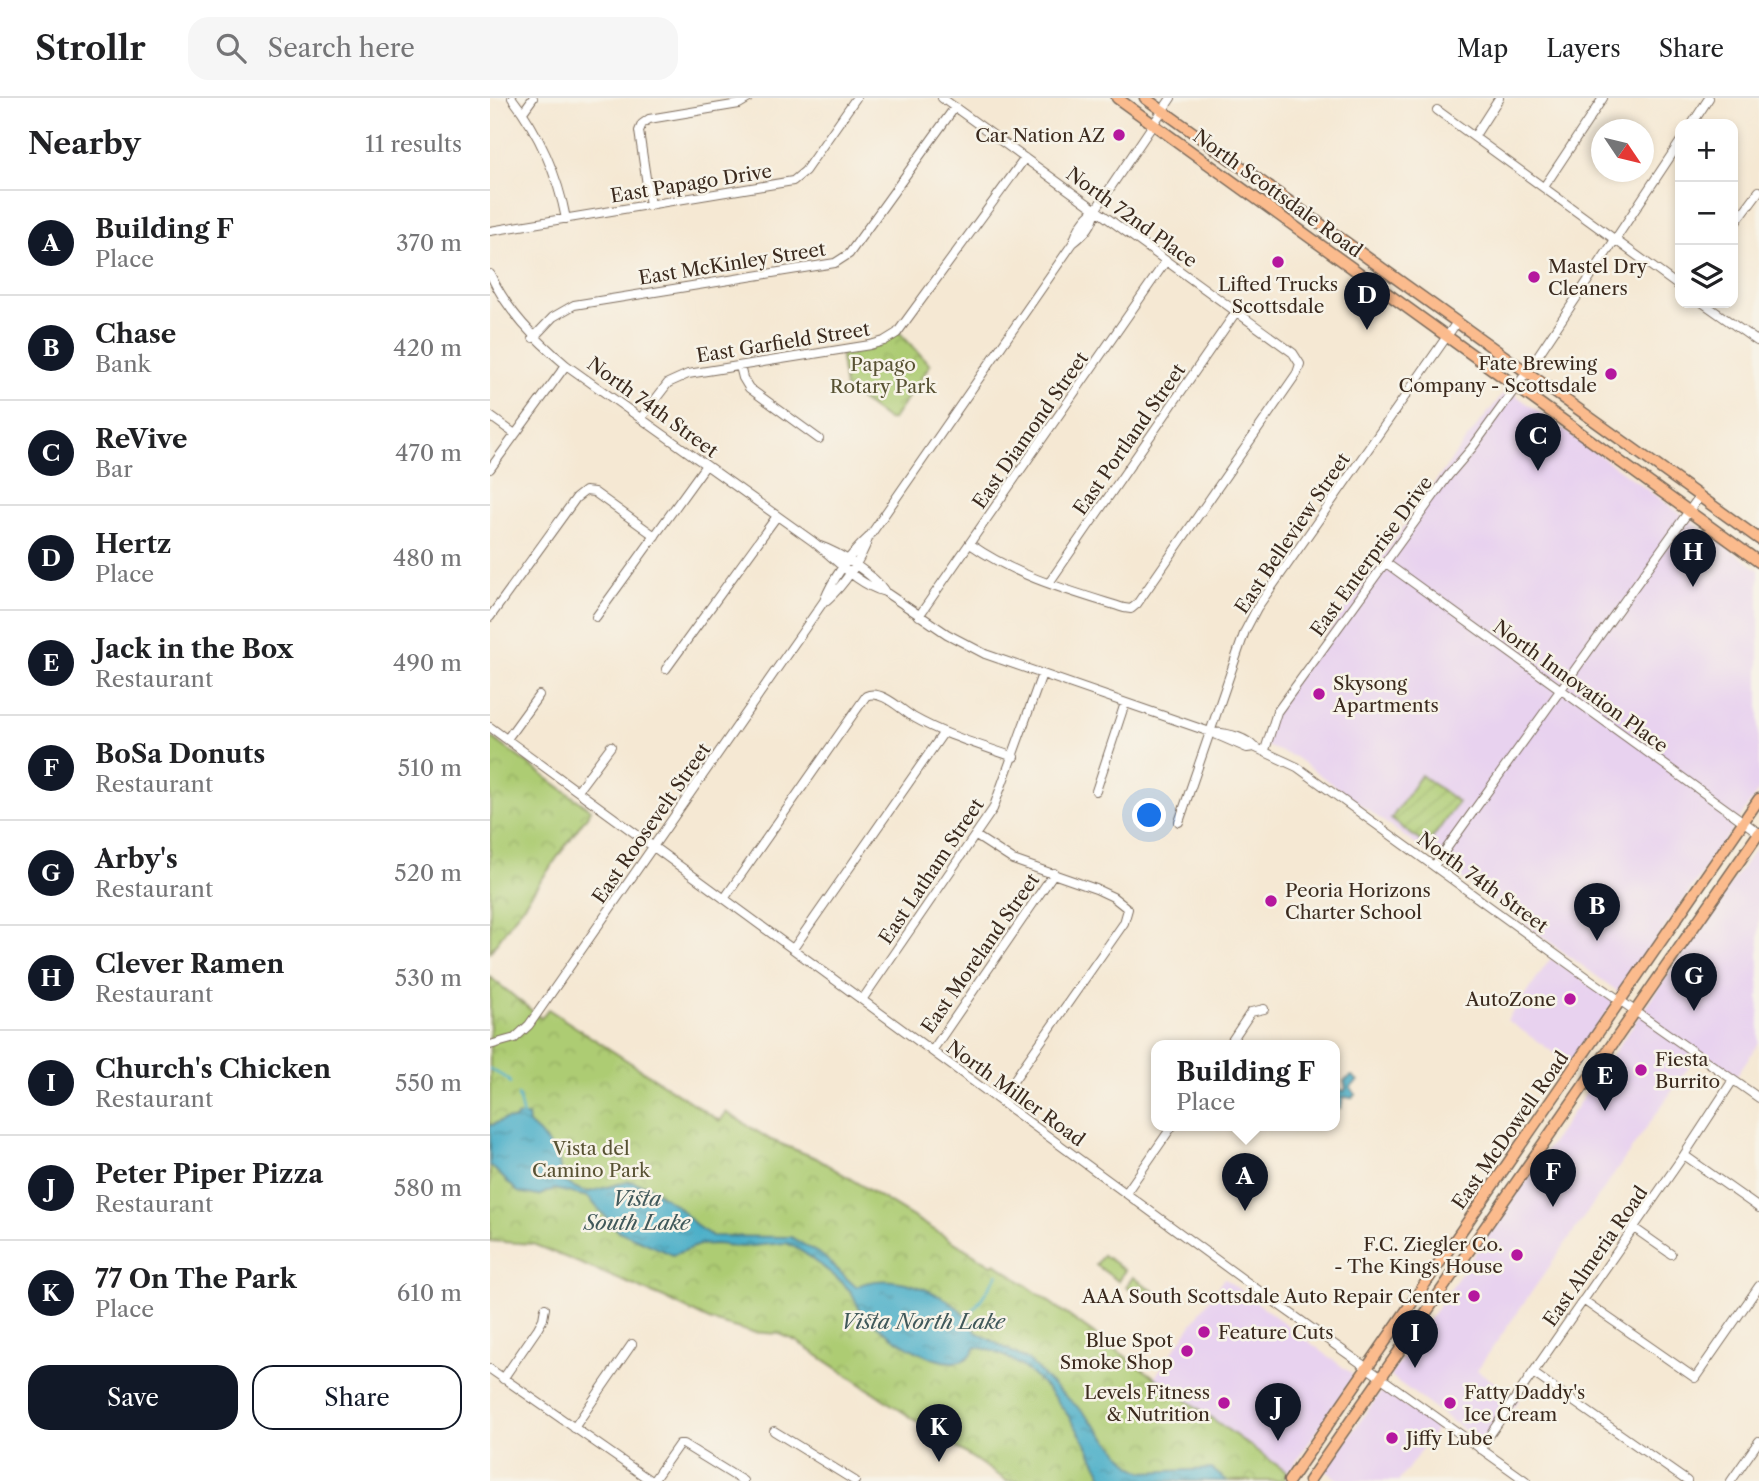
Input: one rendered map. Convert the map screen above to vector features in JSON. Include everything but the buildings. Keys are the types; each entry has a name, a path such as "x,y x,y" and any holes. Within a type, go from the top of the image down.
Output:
{"main road":[{"name":"North Scottsdale Road","path":"1117,98 1759,562"},
{"name":"North Scottsdale Road","path":"1145,98 1759,539"},
{"name":"East McDowell Road","path":"1289,1481 1759,799"},
{"name":"East McDowell Road","path":"1309,1481 1759,833"}],"street":[{"path":"512,98 523,112 555,175 566,219"},
{"path":"523,112 533,98"},
{"path":"650,205 639,131 642,124 649,119 739,104 749,98"},
{"name":"East Papago Drive","path":"490,232 786,184 798,178 856,98"},
{"name":"North 72nd Place","path":"942,98 1293,353 1300,364 1297,373 1137,604 1131,609 1124,608 1049,583"},
{"name":"East Roosevelt Street","path":"490,1045 515,1038 529,1025 824,601 835,592 849,566 864,550 869,537 1073,243 1085,234 1096,209 1171,98"},
{"path":"1474,137 1499,98"},
{"path":"1544,187 1603,98"},
{"path":"1695,119 1709,98"},
{"name":"East McKinley Street","path":"533,338 553,317 574,305 842,260 955,107"},
{"path":"1437,110 1675,282"},
{"path":"1517,386 1675,150"},
{"name":"East Garfield Street","path":"641,418 668,383 677,377 870,345 897,334 1025,158"},
{"path":"1738,219 1759,191"},
{"name":"East Diamond Street","path":"919,616 1166,261"},
{"name":"North 74th Street","path":"490,274 505,301 533,338 566,365 818,546 831,549 874,589 884,592 919,616 985,654 1210,732 1224,733 1249,741 1254,747 1297,767 1620,1001 1759,1098"},
{"path":"1710,308 1758,340"},
{"name":"East Portland Street","path":"1049,583 1236,312"},
{"name":"East Belleview Street","path":"1179,822 1245,631 1257,608 1457,321"},
{"path":"490,469 566,365"},
{"path":"740,366 749,387 819,439"},
{"name":"East Enterprise Drive","path":"1265,751 1278,712 1448,476 1517,386"},
{"path":"490,416 515,434"},
{"path":"596,617 706,465"},
{"path":"490,617 576,498 585,491 594,492 655,536"},
{"path":"1434,866 1699,497"},
{"path":"666,669 777,516"},
{"path":"970,544 1006,567 1049,583"},
{"name":"North Innovation Place","path":"1386,564 1759,833"},
{"name":"East Latham Street","path":"862,1000 993,809 1042,674"},
{"path":"724,899 862,700 871,693 882,696 924,723 944,732 1014,757"},
{"path":"508,739 539,695"},
{"path":"1096,791 1125,703"},
{"name":"North Miller Road","path":"490,727 1380,1379 1526,1481"},
{"path":"793,949 944,732"},
{"path":"578,790 611,746"},
{"path":"976,836 1013,860 1096,889 1113,897 1128,909 1124,923 1000,1100"},
{"name":"East Moreland Street","path":"932,1051 1054,873"},
{"path":"1232,1040 1251,1013 1264,1009"},
{"name":"East Almeria Road","path":"1480,1449 1733,1080"},
{"path":"1126,1193 1169,1131"},
{"path":"1684,1155 1759,1208"},
{"path":"1634,1228 1671,1254"},
{"path":"1583,1300 1695,1378 1759,1286"},
{"path":"503,1379 538,1328 545,1308"},
{"path":"574,1428 632,1344"},
{"path":"490,1369 652,1481 678,1444 685,1445 743,1481"},
{"path":"1533,1373 1688,1481"},
{"path":"774,1431 855,1481"},
{"path":"1731,1481 1759,1441"}],"shaded area":[{"path":"1507,389 1759,570 1759,790 1620,993 1295,757 1260,744 1271,713 1462,445"},
{"path":"1759,843 1759,1043 1736,1076 1700,1051 1477,1370 1519,1400 1486,1446 1390,1376"},
{"path":"1551,958 1614,1002 1570,1064 1507,1020"},
{"path":"1224,1278 1352,1374 1351,1381 1288,1473 1155,1377"},
{"path":"1381,1392 1387,1393 1437,1428 1399,1481 1340,1481 1325,1470"}],"green space":[{"name":"Papago Rotary Park","path":"898,331 930,365 893,419 888,420 845,389 840,350 871,345"},
{"path":"490,736 591,810 490,952"},
{"path":"1421,775 1458,802 1427,846 1391,819"},
{"name":"Vista del Camino Park","path":"490,977 541,1018 548,1009 720,1121 726,1112 771,1140 816,1158 992,1265 995,1263 1288,1473 1283,1481 1007,1481 796,1341 780,1334 750,1332 709,1320 664,1298 533,1244 490,1241"},
{"path":"1103,1255 1125,1270 1118,1281 1096,1265"},
{"path":"1133,1277 1155,1292 1147,1302 1126,1287"}],"water":[{"path":"1352,1076 1358,1081 1350,1087 1355,1094 1352,1098 1343,1097 1340,1108 1340,1090 1344,1091 1346,1088 1344,1081"},
{"path":"518,1116 528,1116 529,1124 558,1157 562,1181 589,1192 629,1181 648,1186 712,1236 791,1237 823,1256 856,1287 870,1282 887,1281 924,1288 956,1307 976,1332 1029,1361 1080,1409 1132,1466 1143,1472 1212,1469 1227,1481 1105,1481 1070,1418 1038,1380 1019,1365 999,1353 976,1347 967,1358 953,1362 918,1352 870,1320 859,1309 851,1292 838,1280 811,1258 786,1243 741,1247 699,1245 673,1255 618,1231 588,1197 554,1189 538,1196 518,1192 490,1165 490,1126 505,1119 514,1120"}],"waterway":[{"path":"490,1069 508,1079 510,1083"},
{"path":"518,1095 523,1117"},
{"name":"Vista North Lake","path":"968,1318 998,1274"}],"place":[{"name":"Car Nation AZ","path":"1119,135"},
{"name":"Lifted Trucks Scottsdale","path":"1278,262"},
{"name":"Mastel Dry Cleaners","path":"1534,277"},
{"name":"Hertz","path":"1367,330"},
{"name":"Fate Brewing Company - Scottsdale","path":"1611,374"},
{"name":"ReVive","path":"1538,471"},
{"name":"Clever Ramen","path":"1693,587"},
{"name":"Skysong Apartments","path":"1319,694"},
{"name":"Peoria Horizons Charter School","path":"1271,901"},
{"name":"Chase","path":"1597,941"},
{"name":"AutoZone","path":"1570,999"},
{"name":"Arby's","path":"1694,1011"},
{"name":"Fiesta Burrito","path":"1641,1070"},
{"name":"Jack in the Box","path":"1605,1111"},
{"name":"BoSa Donuts","path":"1553,1207"},
{"name":"Building F","path":"1245,1211"},
{"name":"F.C. Ziegler Co. - The Kings House","path":"1517,1255"},
{"name":"AAA South Scottsdale Auto Repair Center","path":"1474,1296"},
{"name":"Feature Cuts","path":"1204,1332"},
{"name":"Blue Spot Smoke Shop","path":"1187,1351"},
{"name":"Church's Chicken","path":"1415,1368"},
{"name":"Levels Fitness & Nutrition","path":"1224,1403"},
{"name":"Fatty Daddy's Ice Cream","path":"1450,1403"},
{"name":"Jiffy Lube","path":"1392,1438"},
{"name":"Peter Piper Pizza","path":"1278,1441"},
{"name":"77 On The Park","path":"939,1462"}],"water label":[{"name":"Vista South Lake","path":"637,1211"}]}
